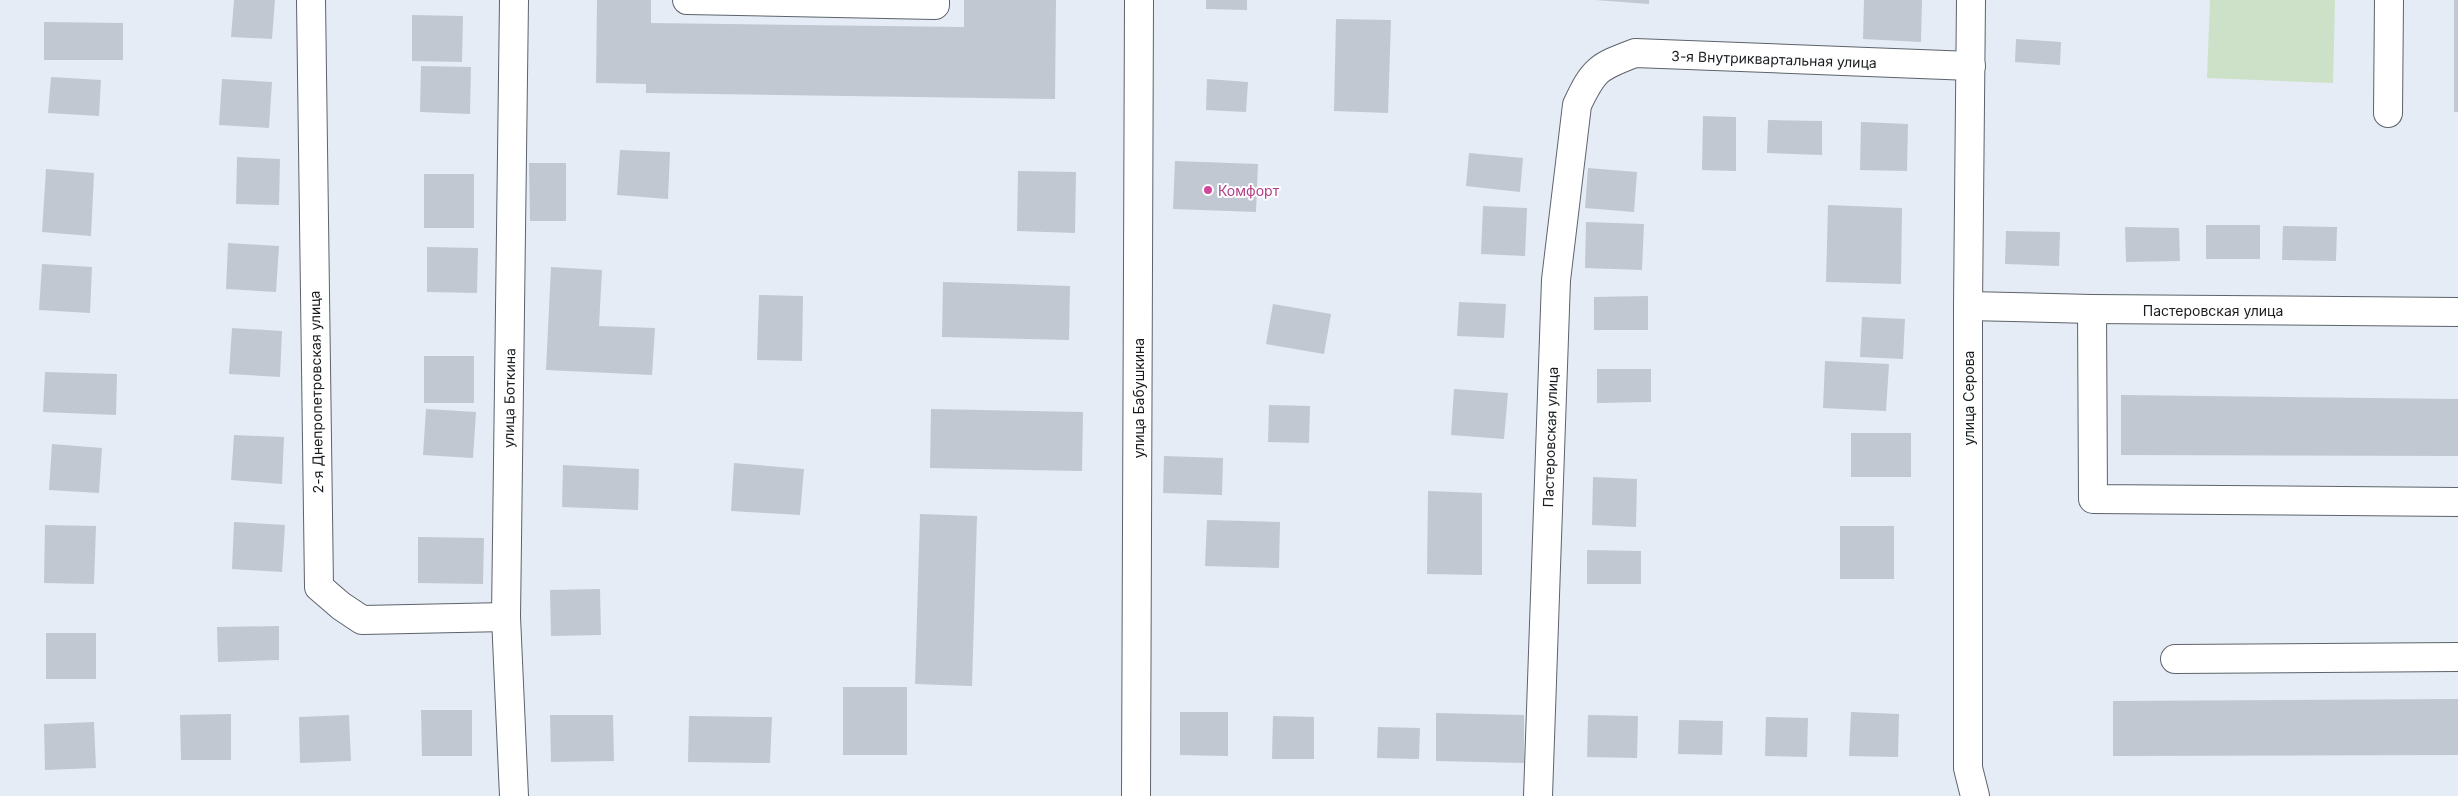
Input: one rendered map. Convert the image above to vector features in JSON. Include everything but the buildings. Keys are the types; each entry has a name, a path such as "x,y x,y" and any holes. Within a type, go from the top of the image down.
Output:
{"street":[{"name":"2-я Днепропетровская улица","path":"311,0 319,587 341,606 362,620 506,617"},
{"name":"улица Боткина","path":"514,0 506,617 514,796"},
{"path":"687,0 935,4 935,0"},
{"name":"улица Бабушкина","path":"1136,796 1139,0"},
{"name":"улица Серова","path":"1971,0 1968,306 1968,768 1975,796"},
{"path":"2388,113 2389,0"},
{"name":"3-я Внутриквартальная улица","path":"1588,82 1603,65 1635,53 1971,66"},
{"name":"Пастеровская улица","path":"1538,796 1556,280 1577,105 1588,82"},
{"name":"Пастеровская улица","path":"1968,306 2458,312"},
{"path":"2092,309 2093,499 2458,502"},
{"path":"2175,659 2458,658"}],"green space":[{"path":"2210,0 2335,0 2333,83 2207,78"}],"place":[{"name":"Комфорт","path":"1208,190"}]}
